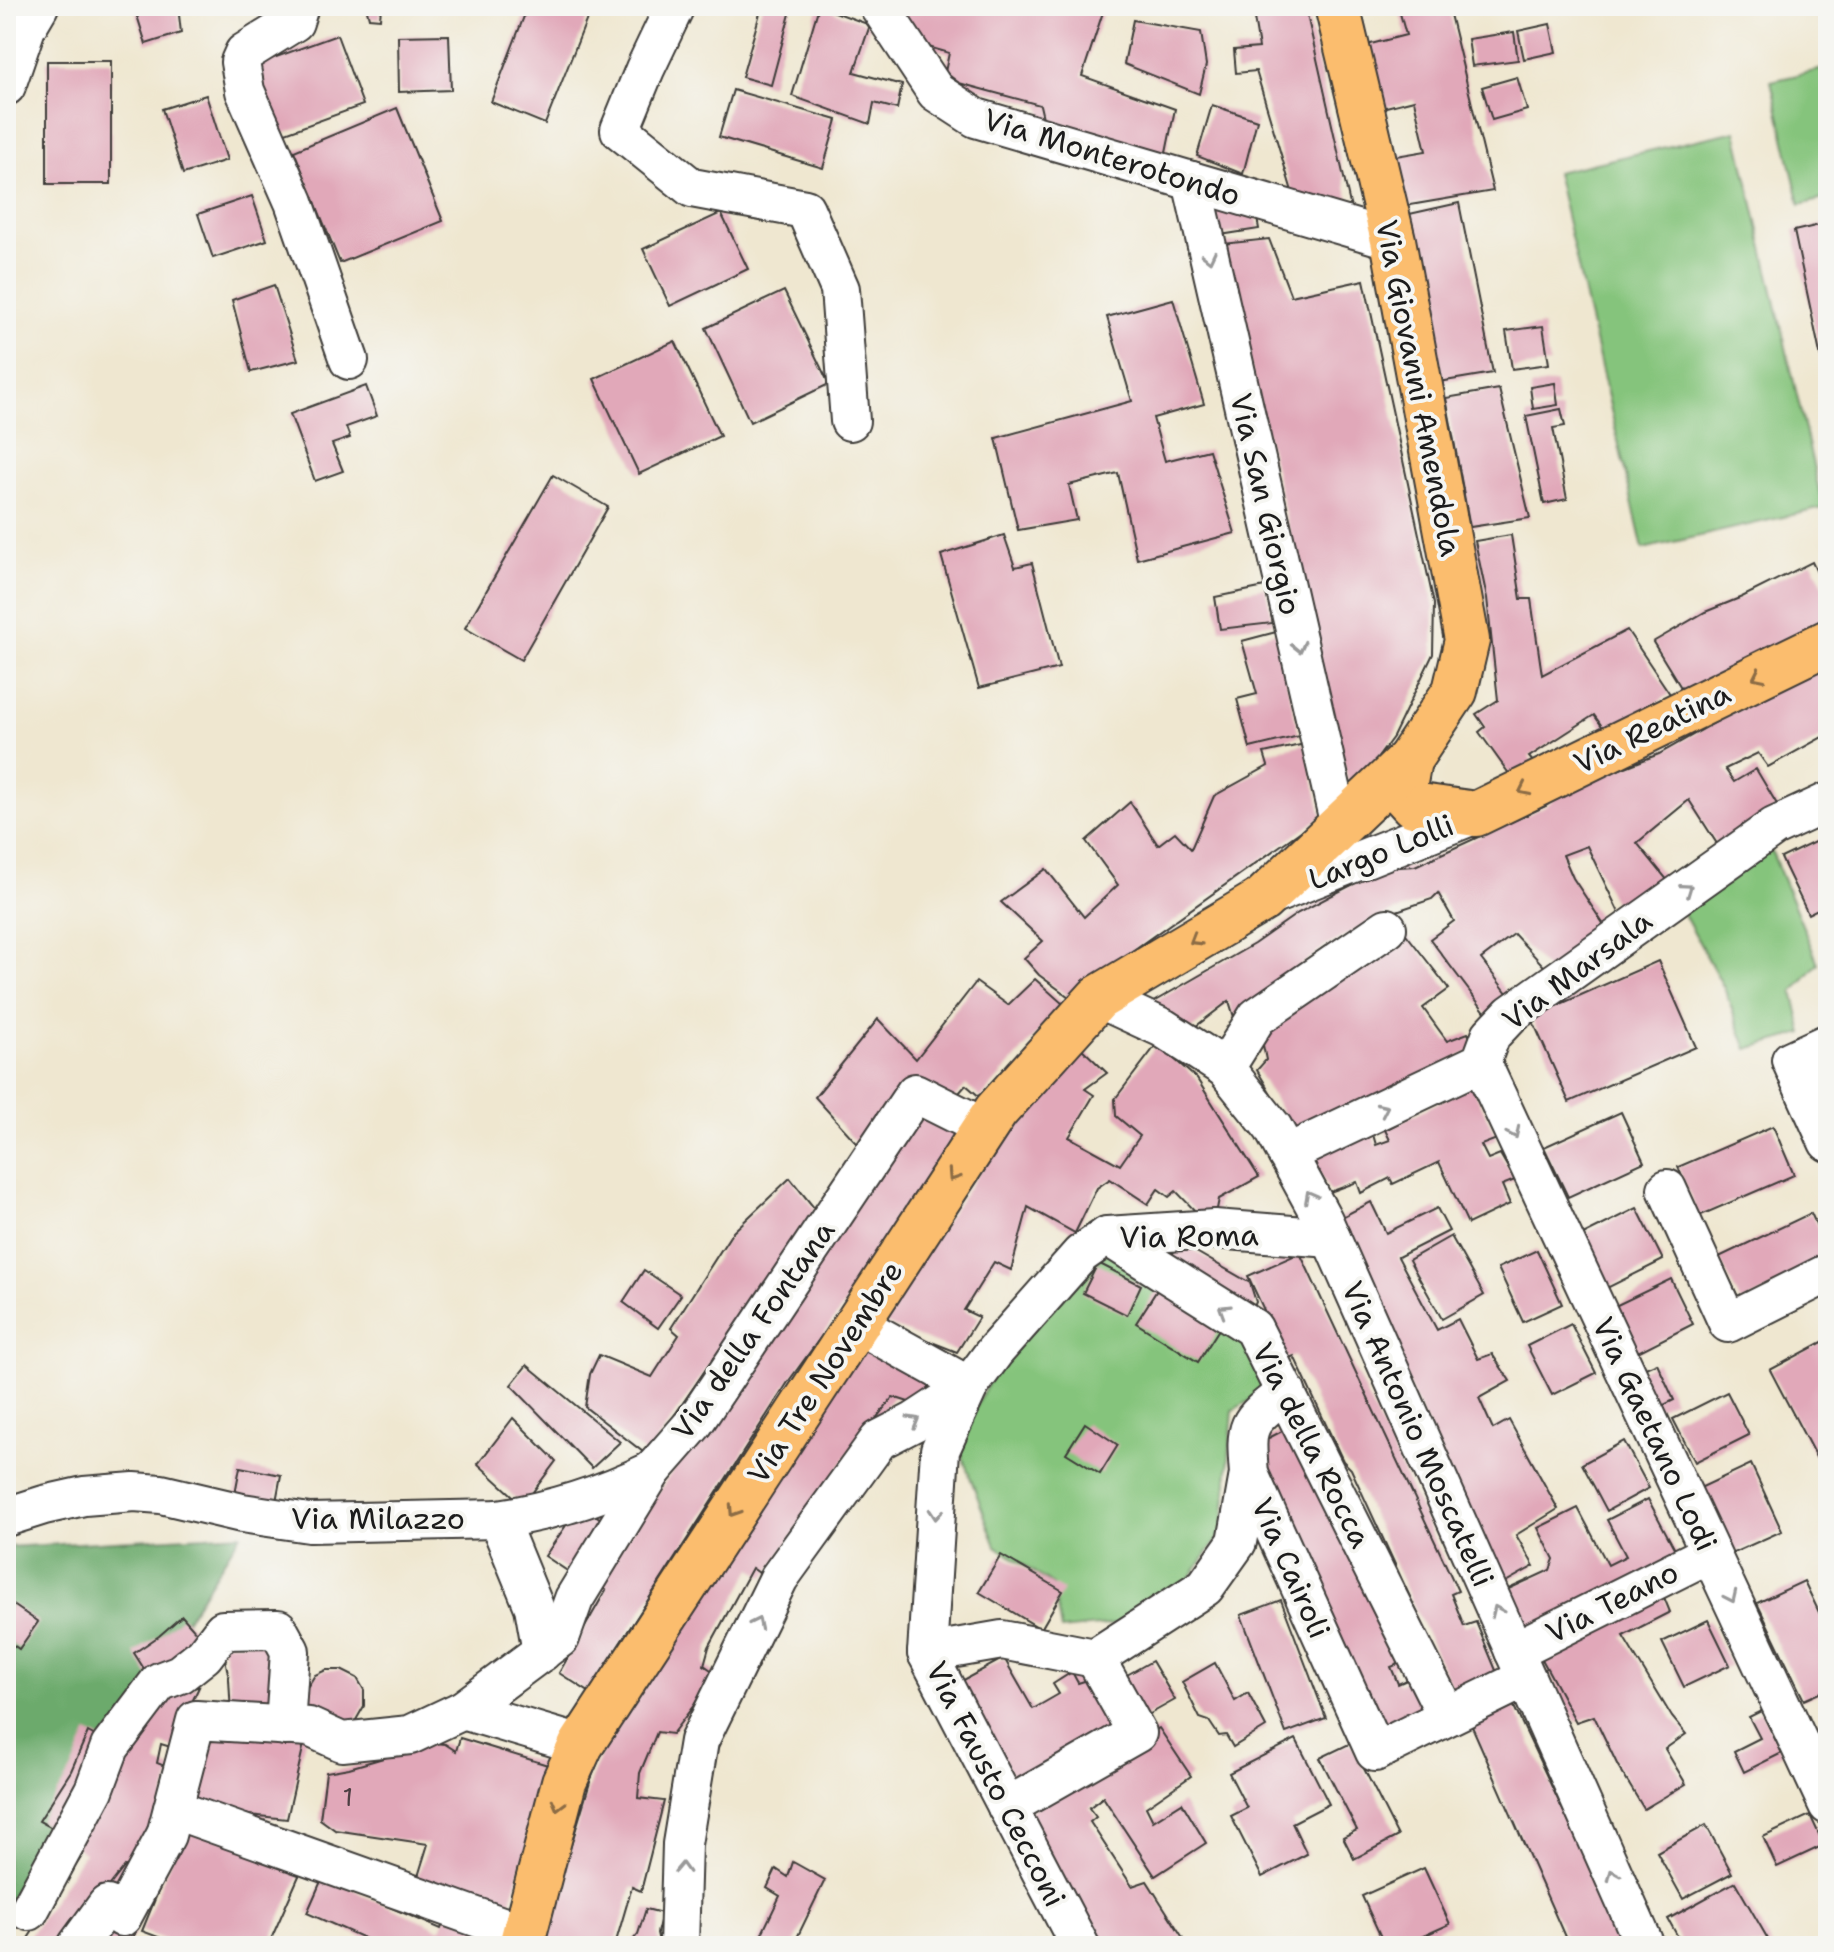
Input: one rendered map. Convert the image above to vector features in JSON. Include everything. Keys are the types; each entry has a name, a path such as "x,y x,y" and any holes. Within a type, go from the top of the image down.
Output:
{"main road":[{"name":"Via Giovanni Amendola","path":"1337,6 1393,240 1467,640 1455,691 1409,760"},
{"name":"Via Reatina","path":"1476,814 1828,642"},
{"name":"Largo Lolli","path":"1262,900 1409,760"},
{"name":"Largo Lolli","path":"1409,760 1403,794 1413,805 1476,814"},
{"name":"Via Tre Novembre","path":"522,1940 564,1782 581,1745 996,1111 1098,998 1262,900"}],"street":[{"path":"299,6 294,22 244,53 240,62 245,91 294,202 349,360"},
{"path":"675,6 620,130 692,188 805,209 840,289 850,421"},
{"name":"Via Monterotondo","path":"879,6 936,92 976,118 1393,240"},
{"path":"6,86 24,15"},
{"name":"Via San Giorgio","path":"1192,181 1340,826"},
{"name":"Via Marsala","path":"1287,1154 1481,1062 1491,1035 1511,1014 1774,827 1828,802"},
{"name":"Largo Lolli","path":"1262,900 1476,814"},
{"path":"1225,1068 1257,1017 1387,928"},
{"name":"Via Antonio Moscatelli","path":"1098,998 1163,1028 1225,1068 1273,1128 1331,1238 1645,1946"},
{"path":"1828,1043 1791,1060 1828,1142"},
{"name":"Via Gaetano Lodi","path":"1481,1062 1710,1553 1815,1744 1828,1805"},
{"name":"Via della Fontana","path":"551,1645 574,1599 652,1471 694,1423 915,1093 985,1128"},
{"path":"1667,1189 1728,1323 1828,1273"},
{"name":"Via Roma","path":"969,1386 995,1351 1081,1254 1107,1236 1214,1229 1331,1238"},
{"name":"Via della Rocca","path":"1107,1236 1253,1328 1447,1716"},
{"path":"679,1946 682,1844 699,1741 779,1578 879,1440 914,1422 969,1386 857,1324"},
{"name":"Via Fausto Cecconi","path":"969,1386 940,1450 927,1653 1080,1946"},
{"name":"Via Cairoli","path":"1286,1392 1255,1415 1246,1437 1249,1474 1375,1752"},
{"name":"Via Milazzo","path":"6,1517 84,1496 134,1492 161,1494 242,1513 309,1523 498,1519 615,1489 652,1471"},
{"path":"927,1653 1002,1640 1095,1658 1205,1587 1237,1542 1249,1474"},
{"path":"77,1946 107,1905 122,1917 166,1835 196,1720 309,1727 342,1742 410,1735 463,1710 551,1645 498,1519"},
{"name":"Via Teano","path":"1375,1752 1447,1716 1520,1664 1710,1553"},
{"path":"29,1911 94,1790 110,1747 159,1682 180,1674 204,1655 223,1630 278,1629 290,1651 285,1726"},
{"path":"1007,1807 1137,1733 1095,1658"},
{"path":"463,1710 581,1745"},
{"path":"173,1809 522,1940"}],"green space":[{"path":"1828,68 1828,198 1800,205 1771,81"},
{"path":"1736,131 1823,508 1643,549 1556,172"},
{"path":"1771,850 1818,963 1793,992 1803,1033 1747,1049 1724,988 1681,909"},
{"path":"1107,1252 1245,1340 1267,1391 1233,1410 1223,1531 1186,1583 1117,1624 1061,1630 1053,1585 996,1546 957,1442 1001,1360"},
{"path":"241,1534 6,1905 6,1547"}],"building":[{"path":"134,6 178,6 181,33 146,44"},
{"path":"366,6 381,6 380,19 369,18"},
{"path":"528,6 592,6 545,124 491,102"},
{"path":"762,6 791,10 771,85 742,77"},
{"path":"819,6 870,25 854,72 902,85 897,109 874,103 870,124 792,96"},
{"path":"893,6 1105,6 1082,76 1175,109 1165,158 1043,118 1040,105 959,83 945,72 949,53 918,44"},
{"path":"1252,6 1305,6 1352,213 1294,198 1256,71 1236,73 1234,50 1259,48"},
{"path":"1398,6 1448,6 1493,191 1404,206 1396,156 1426,151 1414,100 1378,109 1363,46 1406,35"},
{"path":"1133,20 1201,32 1206,65 1199,94 1124,64"},
{"path":"1550,24 1556,52 1524,59 1518,31"},
{"path":"1514,32 1518,60 1472,66 1468,39"},
{"path":"337,35 363,105 280,135 254,65"},
{"path":"449,35 451,90 399,92 398,36"},
{"path":"47,61 111,61 111,184 47,184"},
{"path":"1517,77 1527,110 1492,120 1482,87"},
{"path":"733,90 837,120 823,168 719,137"},
{"path":"206,95 227,160 183,174 162,109"},
{"path":"1212,105 1257,120 1243,174 1197,156"},
{"path":"397,108 443,221 340,263 294,151"},
{"path":"252,196 267,240 213,258 198,214"},
{"path":"1214,200 1256,213 1259,229 1220,235"},
{"path":"1459,203 1493,373 1439,382 1405,215"},
{"path":"721,213 748,269 670,306 643,249"},
{"path":"1828,223 1828,362 1822,363 1794,231"},
{"path":"1269,239 1291,296 1364,280 1434,604 1433,654 1393,737 1351,794 1222,244"},
{"path":"274,285 298,360 251,372 232,300"},
{"path":"784,291 829,384 750,422 706,328"},
{"path":"1173,299 1204,404 1153,418 1165,461 1209,450 1235,533 1137,559 1118,473 1069,485 1077,520 1018,530 996,438 1132,401 1107,317"},
{"path":"1543,326 1549,364 1512,369 1506,331"},
{"path":"675,341 720,436 639,474 594,379"},
{"path":"1555,383 1558,405 1533,409 1530,387"},
{"path":"366,386 377,416 346,427 350,438 332,444 343,471 315,481 290,414"},
{"path":"1499,389 1530,518 1470,527 1446,398"},
{"path":"1561,409 1565,426 1553,428 1567,499 1544,504 1526,416"},
{"path":"553,475 608,507 521,660 465,628"},
{"path":"1004,535 1015,567 1032,563 1059,668 979,688 941,555"},
{"path":"1511,535 1521,599 1531,599 1542,675 1627,630 1670,694 1609,736 1594,715 1529,757 1538,768 1515,782 1479,732 1485,727 1476,714 1498,700 1487,598 1475,541"},
{"path":"1812,562 1828,595 1828,620 1685,694 1653,642 1705,612"},
{"path":"1265,587 1273,623 1220,629 1215,597"},
{"path":"1276,632 1299,736 1250,748 1237,699 1257,694 1242,641"},
{"path":"1822,662 1828,674 1828,734 1768,767 1758,753 1725,769 1734,782 1756,769 1778,806 1721,850 1689,800 1637,843 1673,887 1623,921 1587,846 1563,855 1573,878 1608,931 1552,975 1514,934 1481,959 1514,1002 1492,1021 1430,939 1454,921 1438,893 1432,899 1382,916 1324,947 1234,1017 1229,1001 1187,1033 1148,1005 1254,944 1298,913 1384,868 1415,866 1546,806 1566,790 1659,754"},
{"path":"1305,744 1322,816 1090,981 1076,1002 1039,975 1024,958 1043,941 1001,902 1046,869 1084,917 1118,885 1086,841 1130,802 1158,845 1175,832 1191,849 1214,796 1268,766 1264,753"},
{"path":"1823,838 1828,848 1828,904 1808,914 1781,858"},
{"path":"1403,930 1449,989 1423,1008 1447,1041 1468,1033 1475,1049 1296,1136 1257,1070 1266,1060 1260,1030"},
{"path":"1658,961 1696,1047 1569,1102 1531,1017"},
{"path":"1035,979 1063,1004 981,1098 966,1085 952,1101 863,1150 815,1097 878,1019 916,1059 976,982 1008,1005"},
{"path":"1157,1044 1197,1079 1259,1177 1219,1199 1216,1214 1199,1215 1176,1191 1169,1197 1158,1189 1148,1204 1110,1179 1097,1188 1075,1233 1028,1207 1011,1270 994,1262 964,1310 979,1317 957,1352 878,1321 1006,1133 1078,1045 1107,1073 1085,1089 1094,1095 1069,1137 1120,1165 1140,1136 1116,1116 1115,1099"},
{"path":"1472,1085 1497,1139 1481,1145 1488,1159 1500,1154 1515,1180 1502,1185 1510,1204 1468,1224 1439,1162 1393,1184 1390,1178 1361,1193 1357,1182 1330,1192 1312,1158 1372,1131 1376,1145 1390,1140 1385,1130"},
{"path":"920,1105 957,1132 869,1271 788,1382 589,1692 559,1673 606,1590 597,1583"},
{"path":"1621,1112 1644,1162 1568,1197 1544,1147"},
{"path":"1773,1126 1794,1175 1699,1216 1678,1167"},
{"path":"790,1178 815,1209 736,1331 647,1455 585,1407 590,1374 599,1355 652,1377 679,1335 671,1328 732,1233"},
{"path":"1371,1202 1386,1233 1437,1208 1449,1231 1398,1257 1437,1330 1458,1319 1478,1359 1492,1354 1510,1381 1479,1398 1493,1429 1509,1420 1558,1509 1516,1535 1534,1566 1500,1585 1334,1221"},
{"path":"1637,1208 1663,1260 1601,1291 1575,1239"},
{"path":"1811,1213 1828,1250 1828,1262 1741,1303 1719,1257"},
{"path":"1451,1236 1484,1295 1442,1319 1409,1260"},
{"path":"1179,1242 1250,1283 1256,1302 1250,1316 1166,1266"},
{"path":"1537,1250 1562,1304 1523,1322 1498,1268"},
{"path":"1300,1253 1458,1591 1451,1594 1464,1626 1476,1622 1500,1680 1457,1699 1351,1469 1343,1461 1294,1356 1287,1359 1248,1276"},
{"path":"1098,1263 1141,1285 1127,1315 1083,1293"},
{"path":"644,1270 681,1295 658,1328 623,1302"},
{"path":"1671,1279 1693,1324 1638,1352 1615,1306"},
{"path":"1159,1287 1221,1326 1198,1362 1136,1323"},
{"path":"1571,1324 1596,1373 1552,1395 1527,1346"},
{"path":"1828,1339 1828,1480 1770,1370"},
{"path":"862,1343 933,1380 921,1406 893,1397 848,1454 765,1577 752,1568 709,1647 704,1665 714,1672 672,1734 657,1732 640,1773 638,1798 664,1801 641,1891 632,1887 615,1945 544,1946 591,1779 621,1707"},
{"path":"1657,1363 1674,1400 1654,1410 1636,1372"},
{"path":"527,1365 620,1442 592,1468 511,1385"},
{"path":"1727,1392 1749,1435 1695,1462 1673,1419"},
{"path":"513,1418 556,1461 523,1505 478,1464"},
{"path":"1085,1423 1118,1445 1100,1474 1066,1453"},
{"path":"1288,1428 1408,1660 1391,1667 1398,1684 1416,1676 1433,1714 1382,1737 1261,1463 1261,1442"},
{"path":"1624,1441 1649,1488 1607,1511 1582,1464"},
{"path":"1751,1464 1782,1531 1731,1554 1700,1488"},
{"path":"240,1467 281,1475 275,1507 234,1499"},
{"path":"1648,1499 1680,1559 1524,1638 1502,1592 1550,1570 1554,1559 1538,1528 1578,1508 1608,1565 1626,1556 1607,1520"},
{"path":"580,1505 610,1525 575,1576 545,1556"},
{"path":"1001,1555 1063,1591 1041,1629 979,1592"},
{"path":"1804,1581 1828,1631 1828,1689 1804,1700 1757,1603"},
{"path":"1659,1585 1670,1612 1623,1636 1672,1717 1686,1734 1665,1749 1686,1784 1644,1809 1618,1766 1594,1716 1576,1722 1536,1648"},
{"path":"1281,1600 1326,1718 1286,1733 1241,1615"},
{"path":"12,1604 38,1622 19,1649 6,1640 6,1613"},
{"path":"182,1616 205,1642 148,1675 134,1653"},
{"path":"1708,1620 1730,1665 1684,1687 1662,1642"},
{"path":"272,1641 277,1716 231,1714 229,1679 222,1643"},
{"path":"1004,1658 1033,1709 1059,1694 1053,1684 1072,1672 1078,1683 1094,1678 1124,1731 1019,1787 960,1682"},
{"path":"1152,1661 1175,1700 1141,1719 1118,1680"},
{"path":"1215,1663 1235,1701 1248,1693 1266,1727 1233,1747 1226,1735 1219,1736 1209,1721 1200,1718 1182,1682"},
{"path":"326,1670 341,1670 357,1678 364,1690 364,1706 356,1720 345,1725 298,1717 299,1686 308,1686 315,1675"},
{"path":"199,1687 182,1723 177,1749 161,1744 157,1763 172,1769 161,1809 132,1869 125,1866 67,1946 23,1946 84,1853 74,1845 116,1750 177,1689"},
{"path":"1509,1696 1627,1946 1569,1946 1467,1715"},
{"path":"1761,1711 1782,1753 1744,1772 1734,1751 1760,1738 1749,1717"},
{"path":"205,1727 306,1735 287,1819 249,1815 193,1800"},
{"path":"1159,1728 1191,1776 1146,1807 1153,1821 1182,1803 1206,1843 1155,1876 1103,1797 1089,1808 1096,1817 1090,1822 1132,1886 1147,1881 1187,1944 1101,1946 1045,1849 1029,1812"},
{"path":"88,1732 106,1742 63,1834 39,1821 71,1771"},
{"path":"460,1738 551,1766 508,1911 416,1883 428,1844 335,1830 320,1819 326,1772 435,1743 445,1744 456,1751"},
{"path":"1296,1739 1329,1804 1292,1823 1307,1854 1262,1877 1231,1816 1247,1808 1229,1773"},
{"path":"1351,1743 1398,1836 1354,1859 1343,1837 1357,1830 1320,1758"},
{"path":"1810,1815 1824,1845 1777,1867 1763,1837"},
{"path":"187,1821 302,1869 268,1946 182,1946 142,1931"},
{"path":"1706,1825 1732,1873 1683,1899 1657,1852"},
{"path":"793,1862 825,1880 793,1946 756,1946 780,1896 767,1888 776,1869 788,1877"},
{"path":"1424,1868 1450,1924 1401,1946 1385,1946 1362,1896"},
{"path":"325,1872 366,1897 441,1929 447,1913 495,1934 492,1946 382,1946 307,1913"},
{"path":"1735,1882 1772,1946 1683,1946 1668,1919"},
{"path":"646,1909 662,1913 657,1933 660,1946 628,1946 638,1934"},
{"path":"110,1915 135,1934 125,1946 85,1946"}]}
